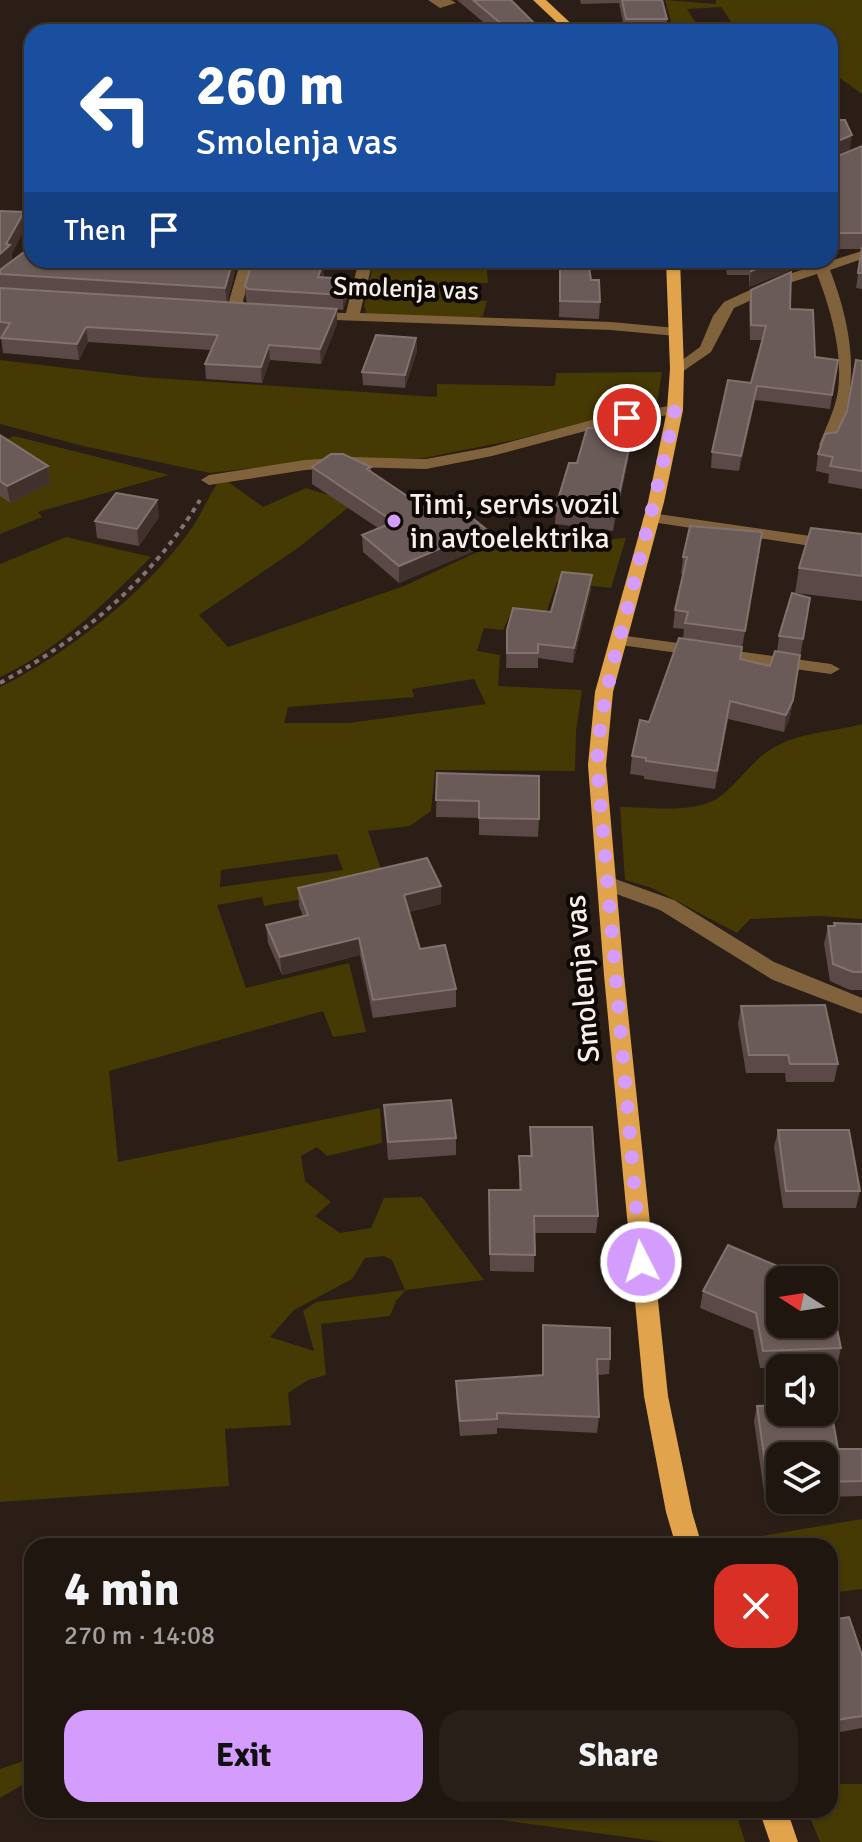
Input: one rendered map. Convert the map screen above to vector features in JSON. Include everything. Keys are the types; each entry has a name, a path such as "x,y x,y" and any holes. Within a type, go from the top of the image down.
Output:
{"main road":[{"path":"539,0 565,24"},
{"path":"673,268 676,332"},
{"name":"Smolenja vas","path":"676,332 675,410 651,518 604,692 597,765 656,1396 687,1538"},
{"path":"776,1818 784,1842"}],"street":[{"path":"434,0 440,5 450,3"},
{"path":"838,263 862,255"},
{"path":"227,310 250,312 236,301 246,268"},
{"path":"352,318 364,268"},
{"path":"677,369 706,349 720,316 729,305 781,281 822,268 831,289 847,372 845,393 827,445"},
{"name":"Smolenja vas","path":"290,314 611,326 676,332"},
{"path":"209,480 305,465 352,462 426,464 492,451 603,422 675,410"},
{"path":"651,518 835,545"},
{"path":"619,640 831,669"},
{"path":"607,883 647,894 698,920 755,960 814,991 862,1006"}],"path":[{"path":"0,683 48,658 108,609 183,530 209,480"}],"shaded area":[{"path":"665,0 716,4 716,0 862,0 862,94 838,77 838,24 733,24 721,7 687,9 696,24 672,24"},
{"path":"372,268 487,268 488,283 448,282 444,300 487,301 483,316 475,319 367,315 364,306"},
{"path":"0,360 142,377 437,397 437,384 555,386 556,373 662,372 657,404 514,440 424,458 324,460 210,473 83,446 0,424"},
{"path":"14,436 169,475 38,512 42,517 0,534 0,442"},
{"path":"227,481 263,507 306,488 354,503 298,548 199,615 228,647 404,586 484,549 626,538 611,588 557,582 546,613 512,610 503,630 484,628 477,651 500,655 498,686 582,690 576,731 575,771 435,770 431,811 410,826 368,831 386,884 264,906 262,897 217,905 246,988 349,963 366,1032 333,1037 323,1011 109,1071 118,1162 380,1108 382,1143 327,1156 317,1147 301,1156 305,1181 331,1202 315,1216 340,1233 371,1228 384,1198 422,1197 484,1280 406,1290 396,1301 390,1316 321,1324 326,1375 308,1380 288,1393 291,1425 225,1429 229,1486 0,1502 0,687 51,658 128,599 189,532 217,484","holes":["474,679 486,704 349,723 284,723 288,707 414,697 412,689","337,854 343,870 220,887 221,870","384,1256 392,1260 405,1290 316,1302 303,1311 314,1351 270,1337 294,1310 352,1279 365,1258"]},
{"path":"66,537 151,557 62,639 0,677 0,564"},
{"path":"862,724 862,919 818,916 750,919 737,933 652,888 625,880 620,807 670,808 708,803 725,792 765,753 783,743 805,735"},
{"path":"862,1519 862,1589 838,1592 838,1538 751,1538"},
{"path":"24,1761 24,1784 0,1798 0,1769"},
{"path":"838,1784 862,1784 862,1842 820,1842 810,1818 838,1818"},
{"path":"486,1818 738,1818 745,1842 663,1842"}],"building":[{"path":"473,0 511,0 535,24 502,24"},
{"path":"622,0 662,0 667,19 626,19"},
{"path":"838,120 845,120 852,135 838,141"},
{"path":"862,146 862,233 838,233 838,156"},
{"path":"0,211 24,212 6,244 10,245 0,254"},
{"path":"862,247 862,273 858,273"},
{"path":"24,252 24,268 231,268 225,288 0,274 0,270"},
{"path":"251,268 321,268 318,277 347,279 343,295 248,289 245,286"},
{"path":"560,268 589,268 591,280 599,280 600,302 560,301"},
{"path":"791,272 790,309 813,310 815,357 838,360 832,395 757,386 741,456 712,452 728,380 751,383 766,326 751,325 751,290"},
{"path":"0,288 337,309 320,349 269,345 261,367 205,364 218,335 86,327 77,344 1,338 10,323 0,322"},
{"path":"376,335 416,338 405,375 362,372"},
{"path":"856,360 862,361 862,471 830,466 833,457 818,454 825,434 837,432 847,411"},
{"path":"599,414 636,415 615,514 556,506 569,463 577,463 587,428 595,428"},
{"path":"0,435 48,466 7,486 0,481"},
{"path":"331,454 343,454 371,467 367,469 425,508 447,498 486,529 399,566 362,535 394,522 312,467"},
{"path":"116,493 157,500 137,529 95,521"},
{"path":"690,526 762,532 745,631 685,623 688,612 675,610 687,557 683,557"},
{"path":"811,528 862,534 862,576 799,568"},
{"path":"562,572 592,575 574,648 538,644 538,653 507,653 507,630 513,608 551,612"},
{"path":"792,593 810,598 803,639 779,636"},
{"path":"679,638 742,647 740,659 770,666 775,651 800,655 793,700 786,715 730,701 717,771 646,761 646,758 632,756 640,720 649,722"},
{"path":"437,773 539,776 539,819 479,818 479,801 436,800"},
{"path":"427,858 441,886 404,895 420,949 445,945 456,989 373,1000 359,938 280,957 266,925 308,915 298,888"},
{"path":"834,923 862,924 862,972 833,964 828,926 835,926"},
{"path":"825,1005 838,1064 790,1064 788,1055 749,1055 741,1006"},
{"path":"451,1100 456,1138 388,1142 384,1105"},
{"path":"530,1127 592,1127 598,1216 534,1216 535,1255 490,1254 489,1190 521,1190 519,1156 532,1156"},
{"path":"778,1130 849,1130 860,1191 786,1191"},
{"path":"728,1245 777,1266 766,1266 766,1338 838,1338 838,1334 841,1348 763,1351 756,1313 703,1291"},
{"path":"543,1325 610,1328 610,1359 597,1359 599,1417 497,1413 497,1419 460,1421 456,1381 543,1375"},
{"path":"757,1406 766,1406 766,1426 834,1426 837,1442 766,1442 766,1470"},
{"path":"838,1449 862,1449 862,1481 838,1482"},
{"path":"849,1617 862,1655 862,1716 838,1720 838,1619"}],"place":[{"name":"Timi, servis vozil in avtoelektrika","path":"394,521"}],"route":[{"path":"627,418 675,410 656,502 604,692 598,738 597,765 614,975 641,1262"}]}
